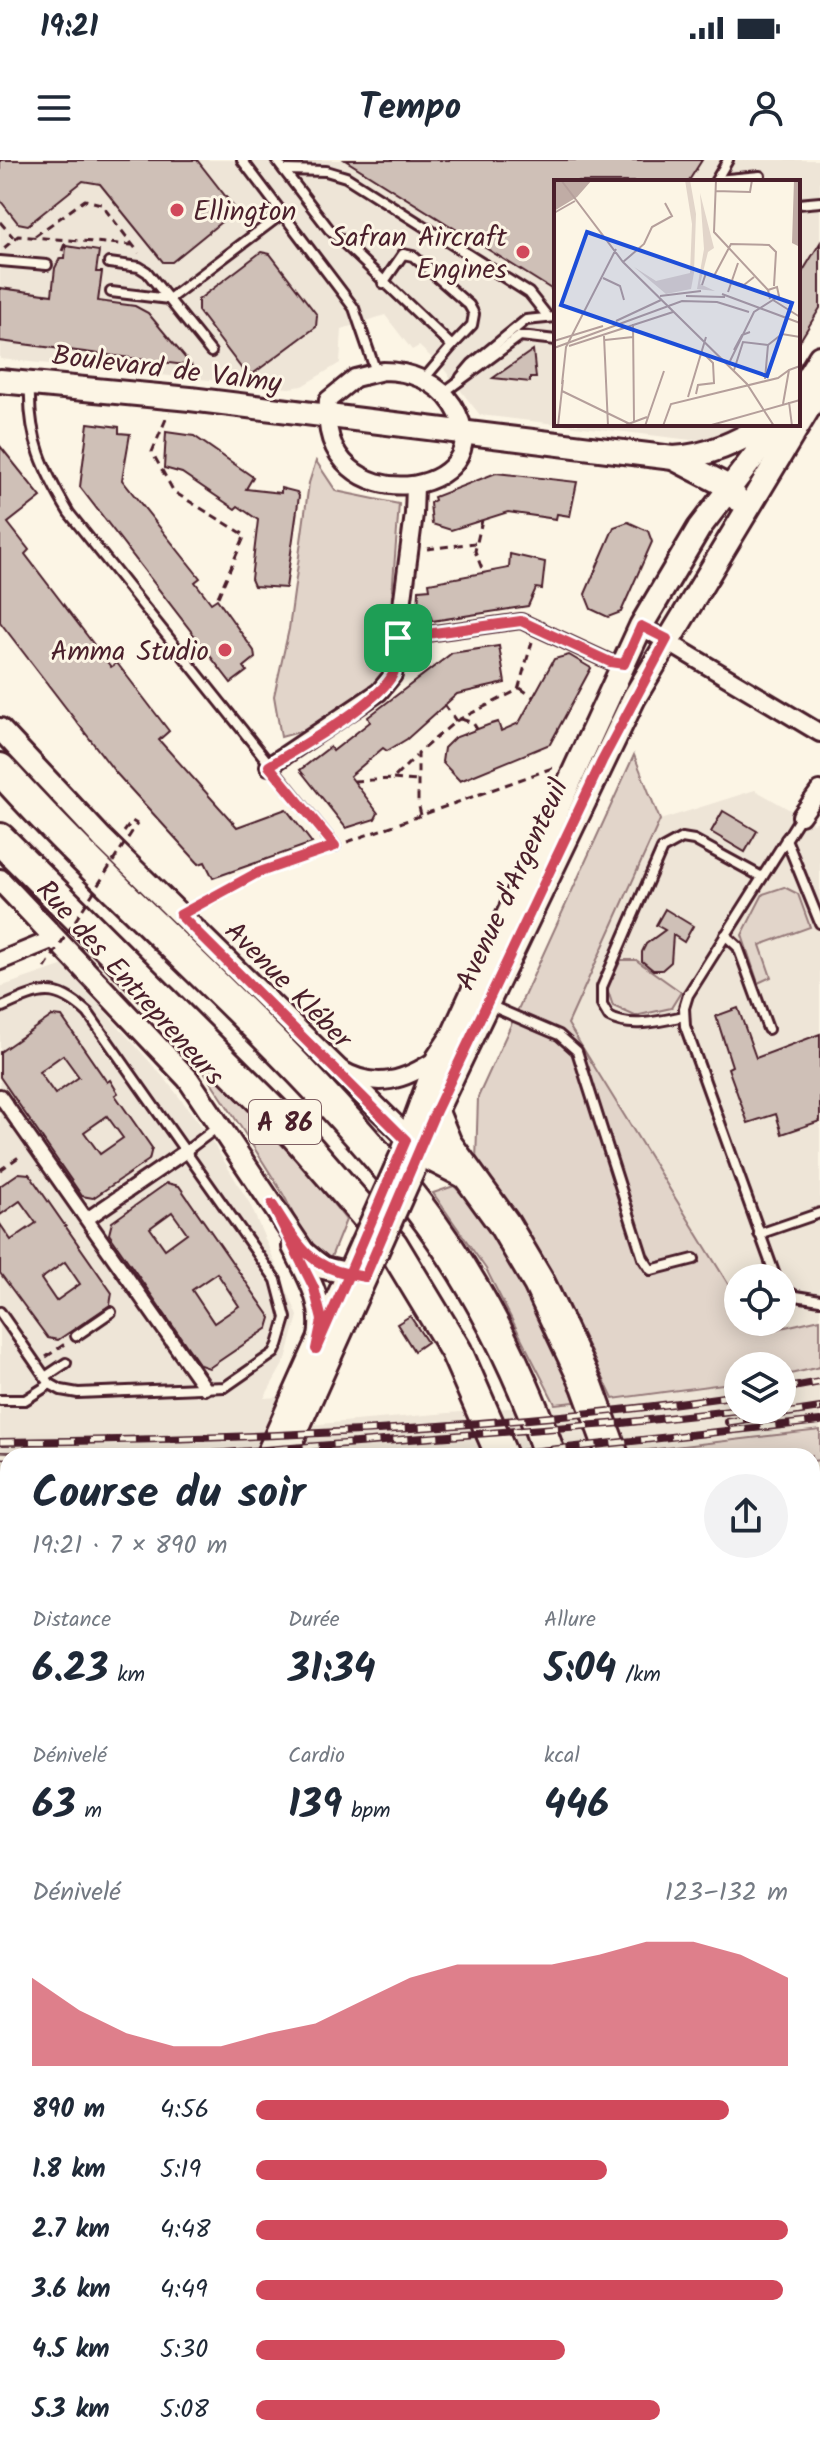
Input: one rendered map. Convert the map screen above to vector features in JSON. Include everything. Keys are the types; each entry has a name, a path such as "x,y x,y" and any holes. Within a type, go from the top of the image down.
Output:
{"highway":[{"name":"A 86","path":"0,769 90,866 308,1079 418,1206 462,1271 509,1355 547,1448"},
{"name":"A 86","path":"0,839 291,1129 392,1245 456,1351 498,1448"},
{"path":"434,1115 446,1144 504,1224 539,1283 587,1385 610,1448"},
{"path":"410,1153 466,1173"},
{"path":"572,1358 592,1448"},
{"path":"538,1422 557,1448"}],"main road":[{"path":"800,390 820,357"},
{"name":"Boulevard de Valmy","path":"0,381 465,434"},
{"name":"Avenue d'Argenteuil","path":"800,421 820,389"},
{"name":"Avenue d'Argenteuil","path":"410,1153 434,1115 602,761 667,639 797,426"},
{"path":"465,434 673,458 729,446 763,433"},
{"path":"289,1448 410,1153 438,1058 452,1037 641,626 699,528 763,433"},
{"path":"673,458 729,487 745,510"},
{"path":"729,487 771,467"},
{"path":"271,1448 316,1349 363,1264"}],"street":[{"path":"394,371 424,379 452,404 465,434 461,456 446,474 415,486 369,482 355,473 342,458 326,417 328,400 355,378 376,372 394,371"},
{"path":"269,766 322,733 388,683 395,669 415,486"},
{"path":"398,638 521,621 610,662 624,664"},
{"path":"641,626 820,733"},
{"name":"Avenue Kléber","path":"0,729 327,1061 410,1153"},
{"path":"801,816 820,790"},
{"name":"Rue des Entrepreneurs","path":"0,880 188,1079 304,1252 323,1268 363,1264"},
{"path":"0,961 56,938"},
{"path":"327,1061 349,1075 397,1081 438,1058"},
{"path":"0,1096 205,1388"},
{"path":"87,1219 186,1151"},
{"name":"Rue des Entrepreneurs","path":"272,1204 314,1288 322,1320 316,1349"}],"lane":[{"path":"242,160 354,308 376,372"},
{"path":"276,160 329,229 452,346"},
{"path":"717,180 728,160"},
{"path":"284,170 326,171 346,177 529,293 552,317"},
{"path":"738,180 759,179"},
{"path":"800,204 820,202"},
{"path":"111,292 169,299 283,213"},
{"path":"383,283 403,254 413,256 469,305 474,314 472,325 424,379"},
{"path":"0,261 47,265"},
{"path":"109,263 139,267 211,352"},
{"path":"458,381 472,364 526,320 552,317"},
{"path":"443,393 520,336 554,340"},
{"path":"30,383 30,417 41,467 69,513 335,846"},
{"path":"771,1264 684,1016 688,995 801,816"},
{"path":"684,1016 661,1021 621,1022 609,1017 601,999 602,987 662,849 682,838 694,840 762,877"},
{"path":"786,839 820,923"},
{"path":"725,935 738,947 768,1029"},
{"path":"0,1008 53,991 68,995 88,1013 276,1280 286,1318 274,1353 225,1387 78,1393 48,1381 0,1312"},
{"path":"488,1004 559,1035 577,1051 643,1258 651,1270 694,1259"},
{"path":"186,1151 220,1125"},
{"path":"759,1234 820,1213"},
{"path":"796,1296 820,1300"},
{"path":"76,1336 111,1312"},
{"path":"0,1400 25,1400 66,1363"}],"path":[{"path":"35,236 85,200 93,201 101,204 132,245 148,257"},
{"path":"0,222 13,238"},
{"path":"4,248 13,238 35,236 132,245"},
{"path":"62,251 68,238"},
{"path":"166,419 152,452 174,492 245,535 217,599"},
{"path":"482,520 475,543 484,574"},
{"path":"419,550 475,543"},
{"path":"393,779 418,753 459,720 520,688 534,635"},
{"path":"520,688 533,697"},
{"path":"444,704 459,720 473,723 477,729"},
{"path":"418,753 421,815"},
{"path":"180,915 257,873 554,767 576,769"},
{"path":"354,781 417,781"},
{"path":"45,968 137,824 132,821 120,839"},
{"path":"0,1170 35,1146"},
{"path":"36,1364 76,1336"}],"shaded area":[{"path":"0,160 820,160 820,308 800,341 800,180 554,180 554,424 480,415 443,368 419,346 412,350 385,315 342,329 340,363 302,386 289,388 0,359"},
{"path":"575,426 738,426 710,438 691,440"},
{"path":"316,461 336,491 399,504 386,673 325,725 281,737 274,696 289,629 309,483"},
{"path":"634,755 660,820 568,1024 724,1277 724,1336 796,1336 796,1325 820,1319 820,1367 796,1373 796,1352 724,1352 724,1384 613,1399 557,1281 476,1162 478,1097"},
{"path":"755,790 813,823 820,821 820,1319 796,1324 796,1264 724,1264 724,1277 568,1024 660,820"},
{"path":"784,887 798,894 810,927 760,945 771,977 758,983 742,935 763,894"},
{"path":"621,960 636,960 681,992 671,1008 635,1016 613,1006 607,988"},
{"path":"64,965 166,1080 207,1133 250,1204 298,1316 286,1359 264,1398 309,1395 296,1426 613,1399 724,1384 724,1424 796,1424 796,1373 820,1367 820,1448 0,1448 0,987"},
{"path":"187,1047 307,1171 346,1220 331,1257 321,1258 309,1245 283,1194"},
{"path":"454,1186 475,1209 511,1260 540,1315 575,1402 555,1404 486,1269 433,1193"},
{"path":"820,1430 820,1448 665,1448"}],"building":[{"name":"Ellington","path":"0,160 197,160 233,206 231,214 172,262 163,262 100,184 83,181 28,225 18,223 0,200"},
{"name":"Safran Aircraft Engines","path":"345,160 702,160 689,180 554,180 554,291"},
{"path":"820,243 820,308 800,341 800,276"},
{"path":"66,246 99,251 96,272 102,272 98,301 135,306 148,313 192,366 0,341 0,288 52,295 55,268 60,258 65,258"},
{"path":"261,252 270,254 317,315 316,327 254,373 245,373 198,311 198,300"},
{"path":"533,350 536,378 530,378 530,382 493,378"},
{"path":"88,423 119,427 119,433 130,434 122,480 200,578 195,582 211,603 217,599 254,651 255,658 244,667 247,671 231,683 80,487"},
{"path":"166,432 194,436 253,477 246,489 281,493 281,488 297,492 299,496 286,588 254,586 251,579 258,520 238,506 235,509 182,473 164,468"},
{"path":"0,446 41,497 8,523 29,550 25,554 111,667 117,663 169,731 159,740 237,827 286,809 312,843 213,878 205,862 199,864 116,773 0,622"},
{"path":"496,473 577,482 570,516 557,514 556,519 508,512 451,530 432,524 430,503 435,500 434,497"},
{"path":"628,522 648,531 652,542 621,612 608,617 591,609 585,594 614,527"},
{"path":"510,554 545,562 542,589 536,588 528,606 432,621 431,617 418,611 419,590 430,589 429,583 509,568"},
{"path":"499,646 505,683 457,694 407,739 387,751 383,748 350,776 378,813 375,819 346,828 300,770 330,747 333,751 370,722 368,717 452,653"},
{"path":"569,655 591,668 550,744 460,781 442,762 444,748 454,738 488,725 498,722 501,731 519,723 554,659"},
{"path":"723,811 757,831 745,852 711,832"},
{"path":"665,909 693,926 684,942 673,935 671,962 662,970 653,970 642,961 642,952 646,944 665,930 656,925"},
{"path":"738,1008 756,1058 820,1034 820,1121 782,1134 776,1114 748,1123 728,1068 732,1066 716,1016"},
{"path":"52,1016 62,1017 107,1082 110,1080 118,1093 115,1095 152,1148 149,1160 93,1198 82,1196 0,1077 0,1052","holes":["63,1055 79,1077 55,1094 39,1072","107,1116 123,1138 100,1154 84,1132"]},
{"path":"19,1173 29,1174 112,1293 110,1305 58,1340 48,1338 0,1273 0,1224 11,1240 36,1223 20,1201 0,1215 0,1186","holes":["65,1262 80,1284 56,1301 41,1279"]},
{"path":"167,1183 179,1186 271,1318 268,1328 209,1368 200,1365 109,1234 112,1222","holes":["172,1212 187,1233 165,1249 150,1228","217,1273 239,1306 214,1323 192,1290"]},
{"path":"410,1316 427,1342 414,1351 397,1324"}],"railway":[{"path":"796,1386 820,1382"},
{"path":"0,1442 370,1430 555,1417 724,1397"},
{"path":"796,1412 820,1408"},
{"path":"290,1448 622,1423 724,1412"},
{"path":"567,1448 820,1421"}],"place":[{"name":"Ellington","path":"177,210"},
{"name":"Safran Aircraft Engines","path":"523,252"},
{"name":"Amma Studio","path":"225,650"}],"route":[{"path":"398,638 393,675 379,692 269,766 335,846 257,873 180,915 406,1140 349,1274 323,1268 304,1252 272,1204 314,1288 322,1320 316,1349 349,1274 365,1277 434,1115 602,761 667,639 641,626 624,664 610,662 540,627 521,621 398,638"}]}
